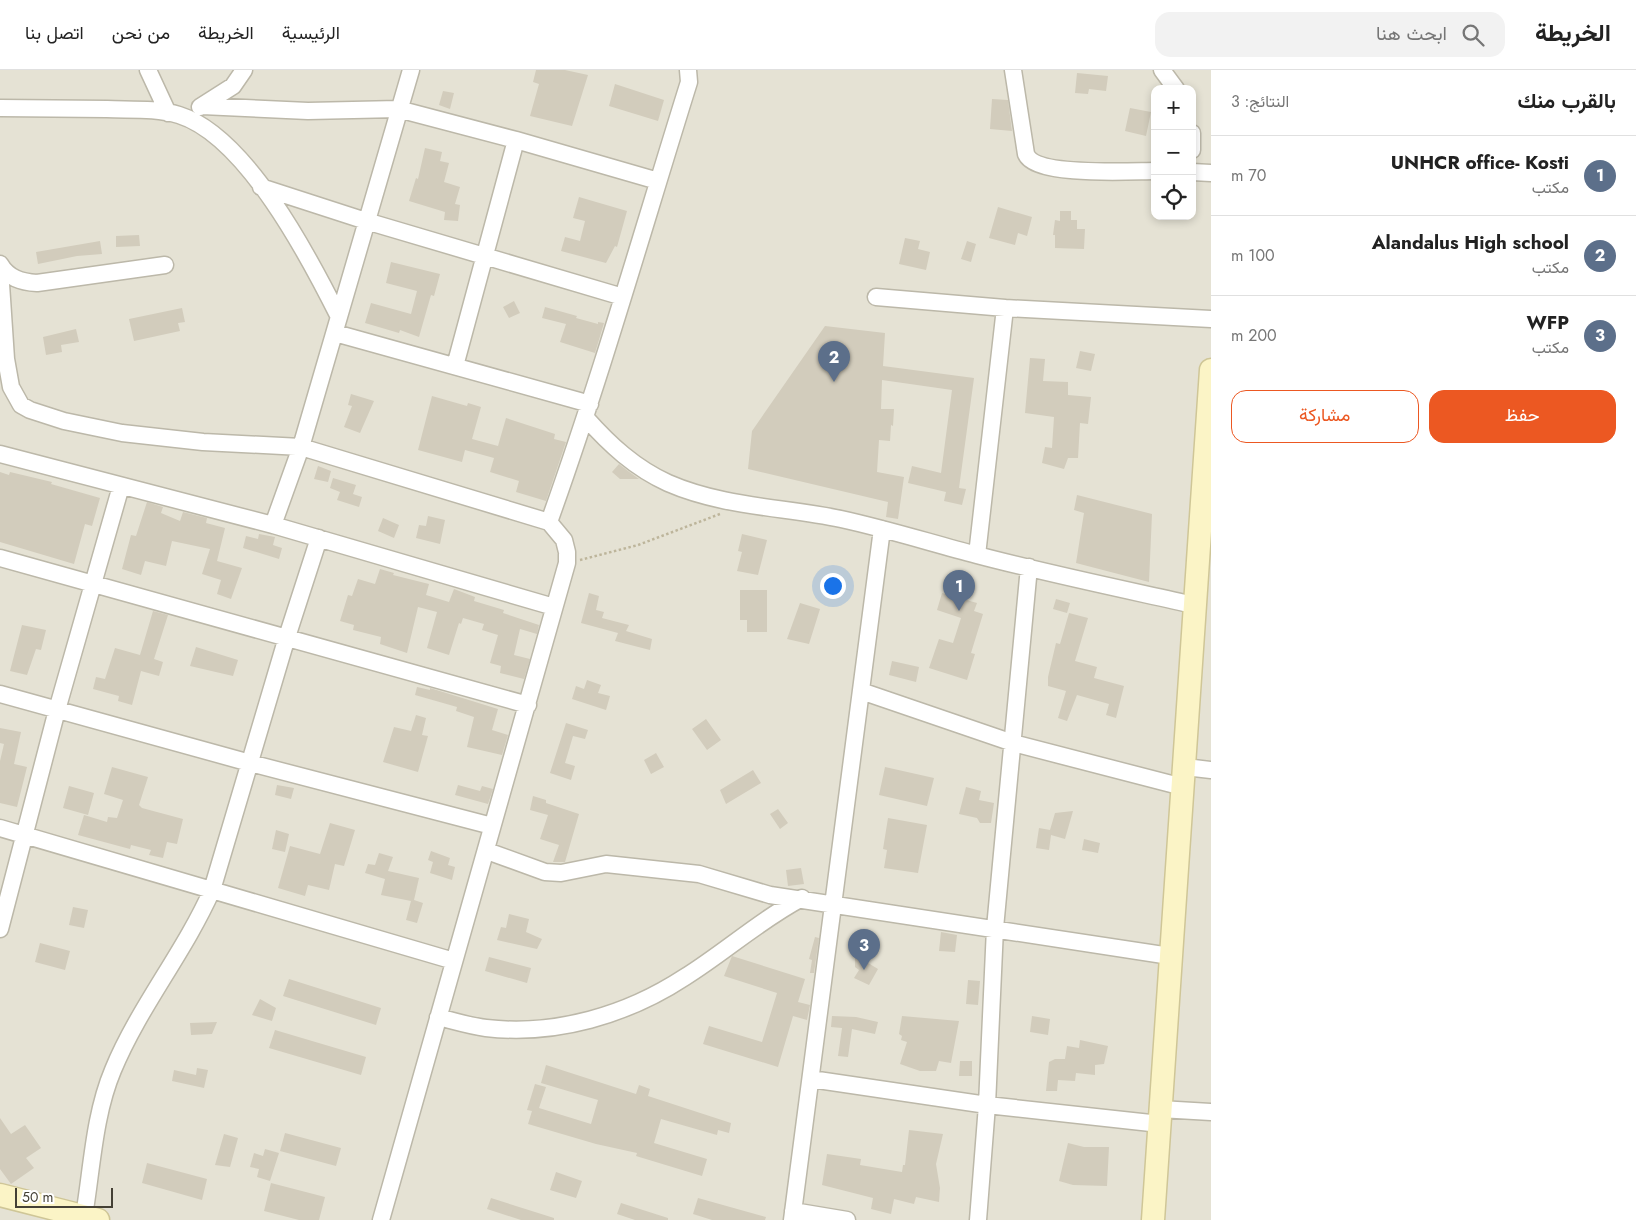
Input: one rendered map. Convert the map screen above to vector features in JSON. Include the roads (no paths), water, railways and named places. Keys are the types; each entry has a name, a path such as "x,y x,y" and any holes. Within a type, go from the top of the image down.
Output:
{"main road":[{"path":"1153,1220 1194,605 1207,463 1211,370"},
{"path":"0,1195 91,1218"}],"street":[{"path":"148,70 168,112"},
{"path":"186,118 233,86 244,70"},
{"path":"273,525 301,447 398,109 411,70"},
{"path":"549,522 588,411 689,82 688,70"},
{"path":"1013,70 1026,154 1032,162 1063,169 1151,171"},
{"path":"1162,70 1173,85"},
{"path":"202,106 308,111 398,109 516,140 658,182"},
{"path":"0,108 168,112 186,118 218,138 262,187 306,253 337,325 588,411 621,454 651,475 684,490 742,505 805,513 882,529 977,555 1194,605"},
{"path":"455,366 516,140"},
{"path":"1196,172 1211,173"},
{"path":"262,187 366,221 623,297"},
{"path":"0,264 10,276 18,280 37,282 165,265"},
{"path":"0,269 6,359 11,388 21,404 30,410 72,423 138,435 203,442 301,447 549,522 564,540 567,564 381,1220"},
{"path":"876,297 1005,308 1211,319"},
{"path":"977,555 1005,308"},
{"path":"0,454 273,525 554,607"},
{"path":"0,929 57,710 121,486"},
{"path":"848,1220 792,1216 882,529"},
{"path":"91,1218 98,1131 113,1071 157,988 194,927 212,890 287,637 319,538"},
{"path":"0,558 528,704"},
{"path":"978,1220 987,1105 995,928 1029,567"},
{"path":"861,692 1013,743 1184,777 1211,770"},
{"path":"0,694 250,763 492,826"},
{"path":"0,828 454,961"},
{"path":"487,851 545,872 560,873 606,864 699,874 770,895 802,898 1170,956"},
{"path":"438,1017 486,1028 522,1030 559,1026 623,1010 685,978 771,916 802,898"},
{"path":"811,1079 987,1105 1160,1116 1211,1112"}],"place":[{"name":"Alandalus High school","path":"834,382"},
{"name":"UNHCR office- Kosti","path":"959,611"},
{"name":"WFP","path":"864,970"}]}
